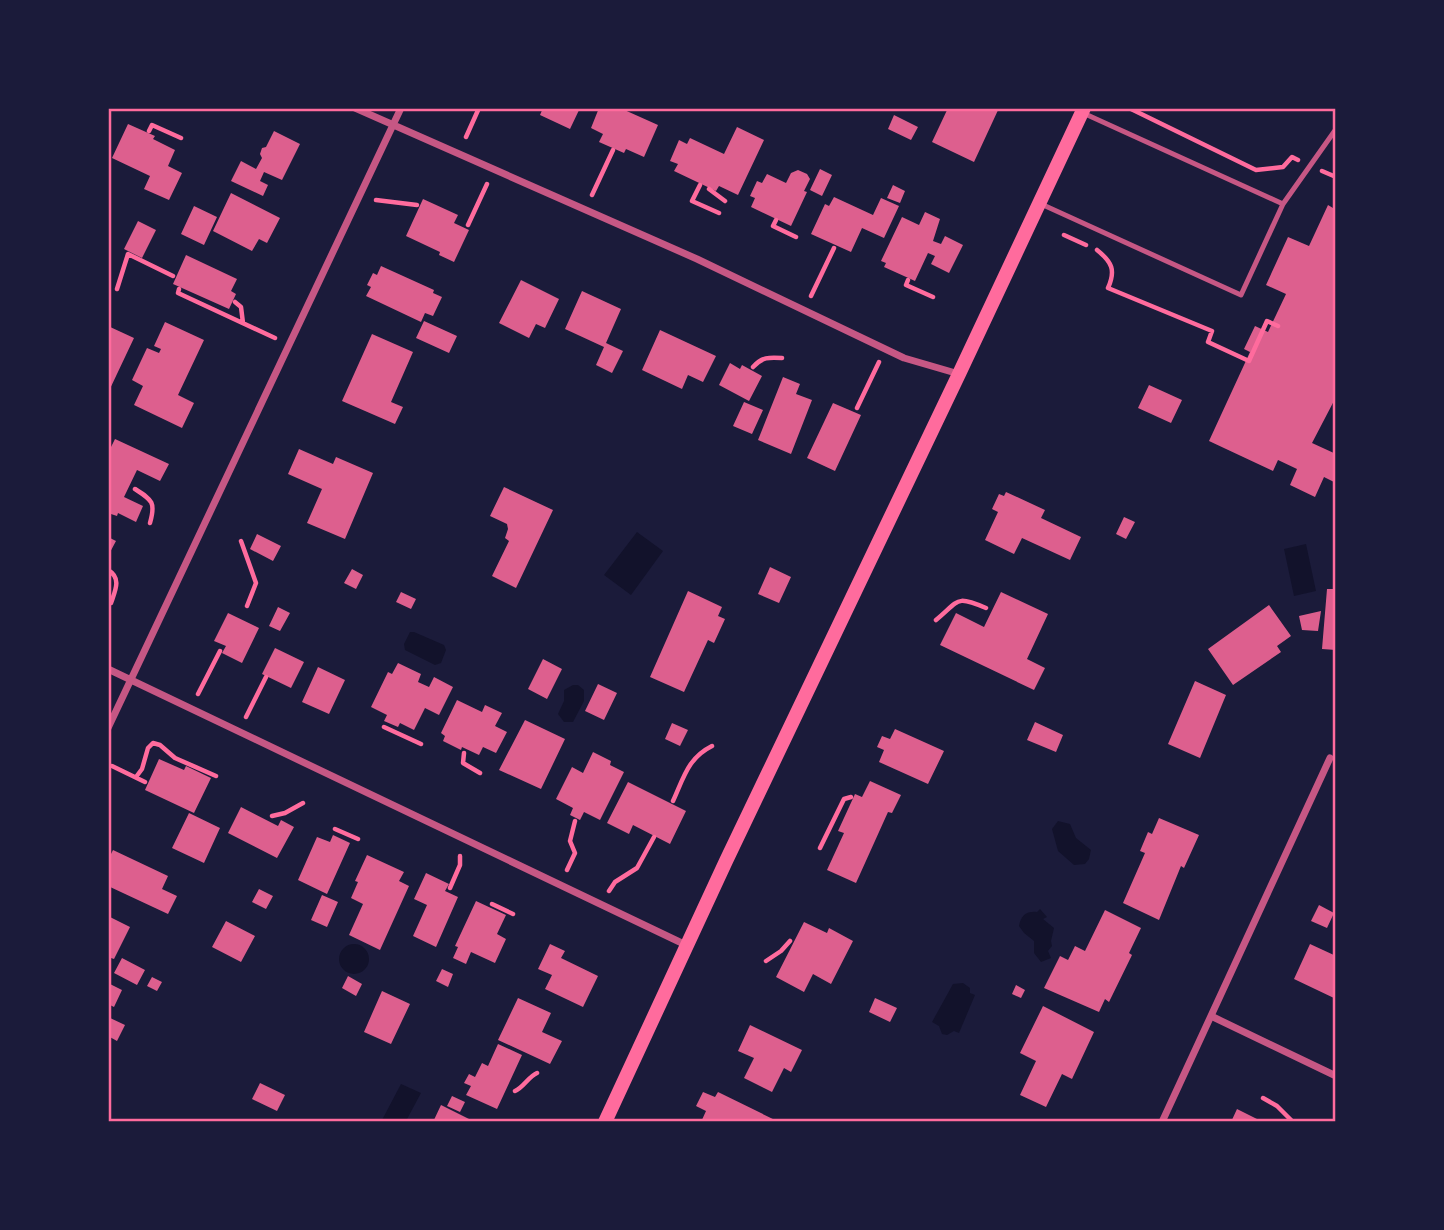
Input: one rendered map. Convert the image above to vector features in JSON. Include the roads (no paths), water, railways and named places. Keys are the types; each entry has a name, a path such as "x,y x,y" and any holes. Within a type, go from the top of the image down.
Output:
{"main road":[{"path":"604,1122 1083,111"}],"street":[{"path":"355,108 697,260 904,358 959,374"},
{"path":"108,728 401,108"},
{"path":"108,669 686,945"},
{"path":"1162,1122 1330,758"},
{"path":"1211,1016 1335,1076"}],"lane":[{"path":"1083,111 1283,204"},
{"path":"1038,203 1241,295 1283,204 1335,129"}]}
